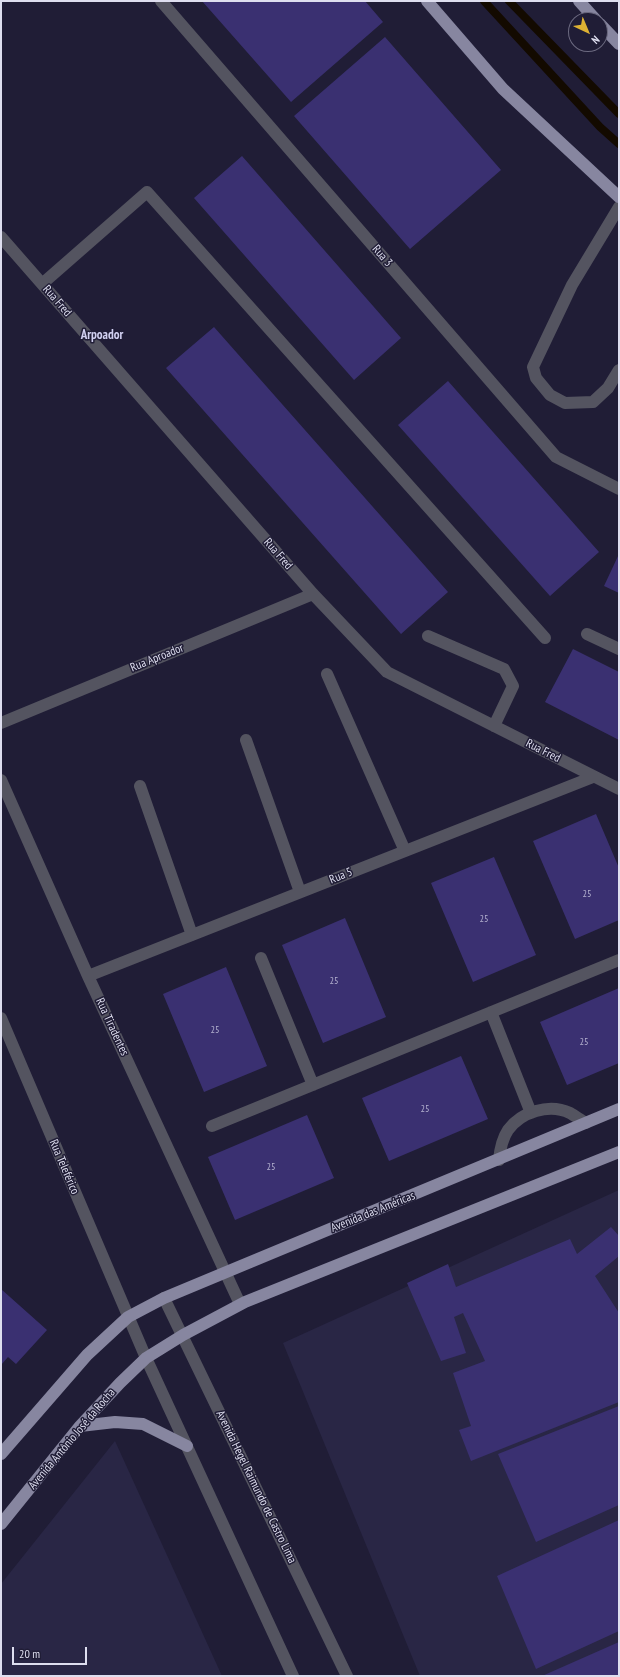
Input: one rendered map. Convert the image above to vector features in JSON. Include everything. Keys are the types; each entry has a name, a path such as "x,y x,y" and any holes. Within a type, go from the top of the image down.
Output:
{"main road":[{"path":"427,1 503,89 619,197"},
{"path":"579,1 589,12"},
{"path":"608,32 619,44"},
{"name":"Avenida das Américas","path":"128,1317 164,1298 619,1109"},
{"path":"146,1358 183,1335 240,1304 619,1152"},
{"path":"1,1454 88,1355 128,1317"},
{"name":"Avenida Antônio José da Rocha","path":"1,1524 80,1426 120,1383 146,1358"},
{"path":"80,1426 115,1422 143,1424 187,1446"}],"street":[{"name":"Rua 3","path":"161,1 556,457 619,489"},
{"path":"42,284 147,192 544,638"},
{"path":"619,207 572,284 533,367 536,378 550,395 565,403 593,402 608,388 619,370"},
{"name":"Rua Fred","path":"1,237 313,594 387,672 619,789"},
{"name":"Rua Aproador","path":"1,723 313,594"},
{"path":"587,634 619,649"},
{"path":"428,636 504,669 513,686 494,726"},
{"path":"327,674 405,851"},
{"path":"246,740 300,892"},
{"name":"Rua 5","path":"88,976 593,776"},
{"name":"Rua Tiradentes","path":"1,780 88,976 224,1273 240,1304"},
{"path":"140,786 192,935"},
{"path":"261,958 314,1085"},
{"path":"212,1126 619,960"},
{"path":"491,1012 531,1113"},
{"name":"Rua Teleférico","path":"1,1018 128,1317"},
{"path":"499,1160 501,1145 508,1131 518,1120 531,1113 550,1109 557,1110 569,1113 586,1123"},
{"name":"Avenida Hegel Raimundo de Castro Lima","path":"164,1298 347,1676"},
{"path":"128,1317 293,1676"}],"shaded area":[{"path":"619,1190 619,1676 420,1676 283,1343"},
{"path":"115,1441 222,1676 1,1676 1,1584"}],"building":[{"path":"202,1 365,1 383,22 291,102"},
{"path":"385,37 501,170 410,249 294,116"},
{"path":"242,156 401,338 354,380 194,198"},
{"path":"214,327 448,592 401,634 166,368"},
{"path":"448,381 599,552 550,596 398,425"},
{"path":"619,554 619,593 604,586"},
{"path":"573,649 619,672 619,740 545,702"},
{"path":"596,814 619,868 619,920 575,939 533,841"},
{"path":"494,857 536,955 473,982 431,883"},
{"path":"345,918 386,1017 323,1043 282,945"},
{"path":"226,967 267,1066 204,1092 163,994"},
{"path":"619,988 619,1063 567,1085 540,1022"},
{"path":"461,1056 488,1119 389,1161 362,1098"},
{"path":"307,1115 334,1178 235,1220 208,1157"},
{"path":"611,1227 619,1236 619,1256 595,1276 619,1313 619,1402 471,1461 459,1430 471,1426 453,1373 485,1361 463,1313 454,1317 466,1353 441,1361 407,1283 448,1264 456,1287 570,1239 577,1254"},
{"path":"1,1289 47,1330 16,1364 8,1357 1,1365"},
{"path":"619,1406 619,1505 536,1542 498,1454"},
{"path":"619,1520 619,1631 536,1669 497,1576"},
{"path":"619,1642 619,1676 542,1676"}],"waterway":[{"path":"484,1 600,127 619,144"},
{"path":"509,1 619,114"}],"district":[{"name":"Arpoador","path":"102,335"}]}
